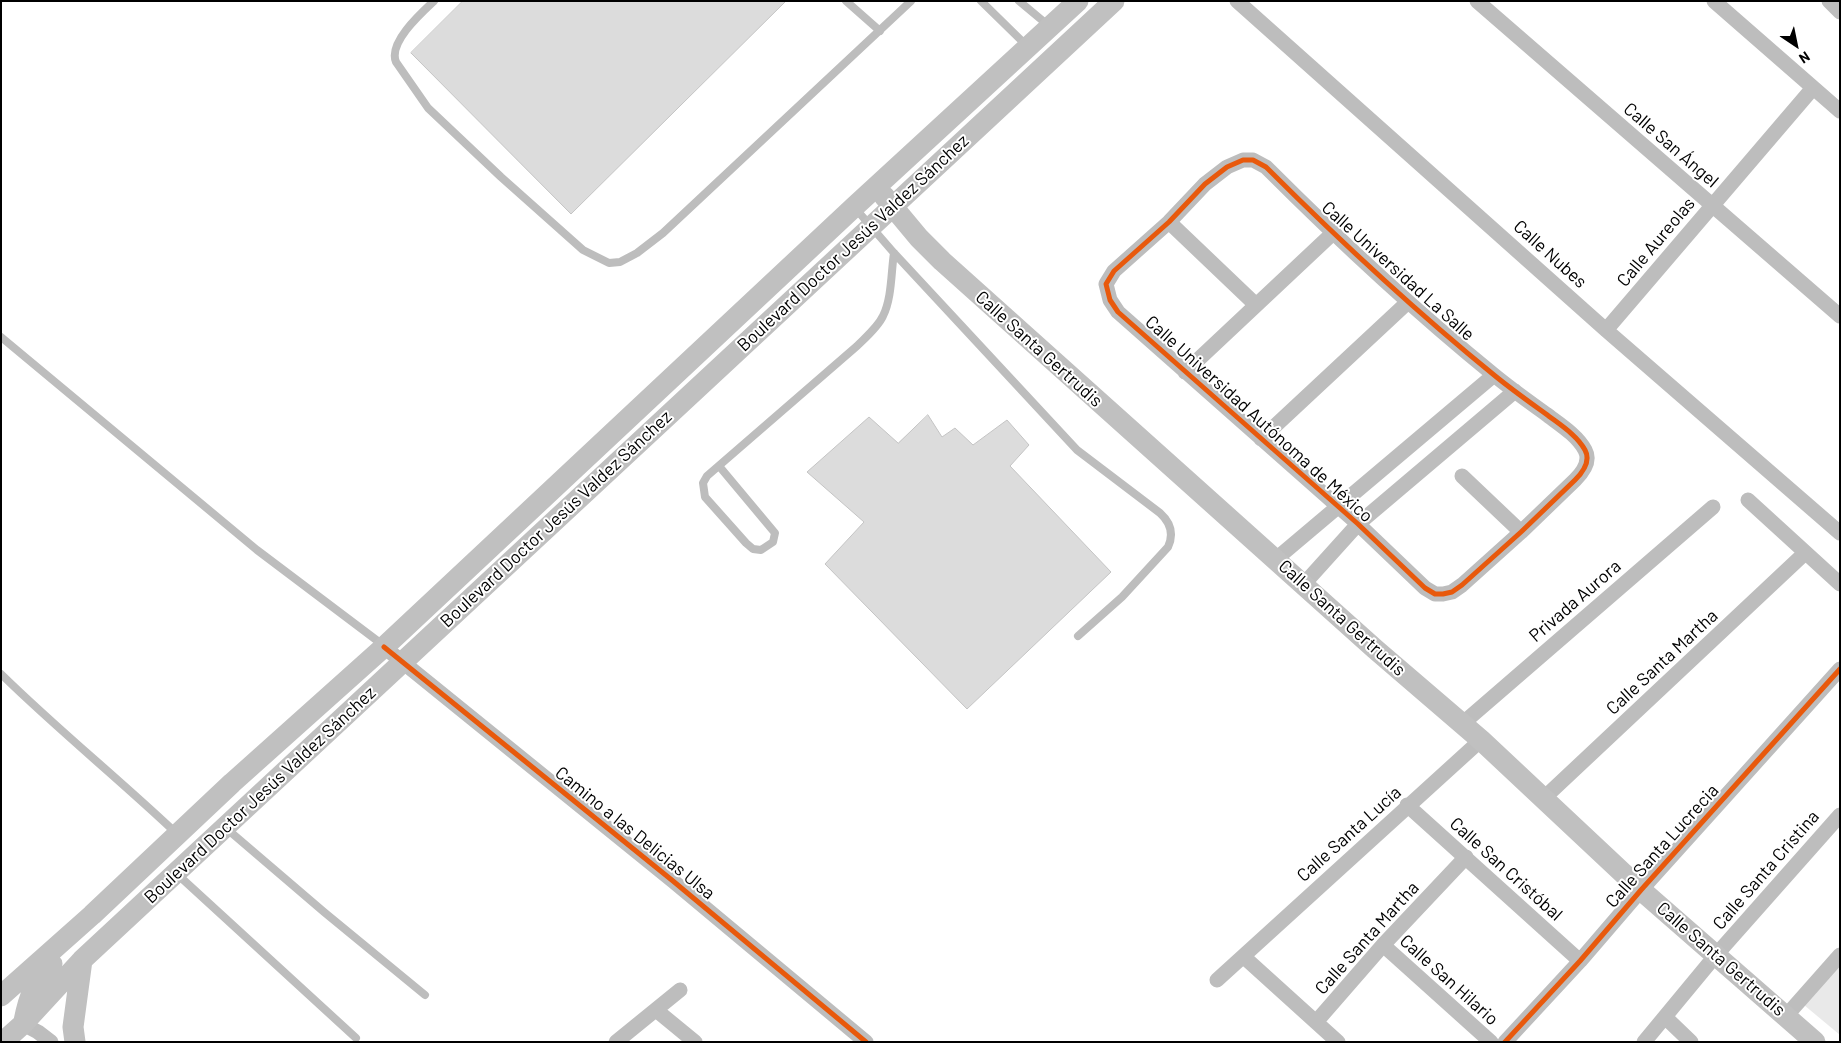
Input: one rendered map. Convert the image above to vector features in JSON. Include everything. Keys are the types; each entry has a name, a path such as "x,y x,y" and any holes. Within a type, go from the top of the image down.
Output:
{"main road":[{"name":"Boulevard Doctor Jesús Valdez Sánchez","path":"1,996 384,647 876,186 1078,1"},
{"name":"Boulevard Doctor Jesús Valdez Sánchez","path":"3,1042 27,1033 82,960 1114,1"},
{"name":"Calle Santa Gertrudis","path":"876,186 942,261 1303,585 1481,740 1641,890 1815,1042"},
{"path":"1,1028 27,1033 27,1001 34,987 92,915"},
{"path":"75,1042 73,1027 82,960"}],"street":[{"name":"Calle Nubes","path":"1237,1 1606,330 1840,533"},
{"name":"Calle San Ángel","path":"1477,1 1840,316"},
{"path":"1714,1 1840,111"},
{"path":"1829,1 1840,12"},
{"name":"Calle Aureolas","path":"1606,330 1813,88"},
{"name":"Calle Universidad Autónoma de México","path":"1266,167 1253,160 1243,160 1227,167 1204,184 1169,222 1114,271 1109,279 1106,290 1118,312 1338,506 1425,588"},
{"name":"Calle Universidad La Salle","path":"1266,167 1333,233 1408,302 1494,375 1560,425 1584,448 1587,463 1575,480 1522,532 1474,575 1452,592 1435,594 1425,588"},
{"path":"1169,222 1256,305"},
{"path":"1185,372 1333,233"},
{"path":"1261,439 1408,302"},
{"path":"1276,559 1494,375"},
{"path":"1303,585 1358,524 1515,391"},
{"path":"1462,476 1522,532"},
{"path":"1748,500 1840,584"},
{"name":"Privada Aurora","path":"1462,724 1713,507"},
{"name":"Calle Santa Martha","path":"1544,798 1805,553"},
{"name":"Camino a las Delicias Ulsa","path":"384,647 866,1042"},
{"name":"Calle Santa Lucrecia","path":"1505,1042 1580,961 1641,890 1840,669"},
{"name":"Calle Santa Lucía","path":"1217,980 1407,805 1481,740"},
{"name":"Calle San Cristóbal","path":"1407,805 1580,961"},
{"name":"Calle Santa Cristina","path":"1644,1042 1716,955 1840,815"},
{"name":"Calle Santa Martha","path":"1316,1022 1383,945 1466,857"},
{"name":"Calle San Hilario","path":"1383,945 1491,1042"},
{"path":"1786,1016 1840,956"},
{"path":"1244,957 1338,1042"},
{"path":"616,1042 680,990"},
{"path":"656,1010 695,1042"},
{"path":"1665,1017 1691,1042"},
{"path":"27,1033 38,1032 51,1042"}],"lane":[{"path":"434,1 400,38 396,46 396,62 428,108 501,177 583,250 609,263 620,262 628,258 663,232 912,1"},
{"path":"981,1 1028,48"},
{"path":"1019,1 1050,28"},
{"path":"851,3 880,31"},
{"path":"854,207 894,253 1077,450 1168,521 1172,534 1168,547 1122,597 1078,636"},
{"path":"719,466 775,533 773,542 764,549 758,550 746,543 705,497 703,483 707,476 872,331 883,316 890,294 894,253"},
{"path":"1,338 257,550 384,647"},
{"path":"1,674 177,834"},
{"path":"225,827 425,995"},
{"path":"176,873 356,1038"}],"shaded area":[{"path":"1840,966 1840,1035 1804,1005"}],"building":[{"path":"463,1 786,1 571,214 411,53"},
{"path":"928,415 942,437 955,428 973,445 1007,420 1029,445 1010,466 1111,572 967,709 825,564 864,522 807,472 869,417 898,443"}],"cycle path":[{"path":"1243,160 1253,160 1266,167 1349,248 1406,300 1500,380 1567,430 1577,439 1587,454 1587,462 1578,477 1521,532 1452,592 1435,594 1425,588 1358,524 1118,312 1110,300 1106,284 1114,271 1169,222 1205,184 1227,167 1243,160"},
{"path":"384,647 673,881 866,1042"},
{"path":"1505,1042 1580,961 1641,890 1840,669"}]}
